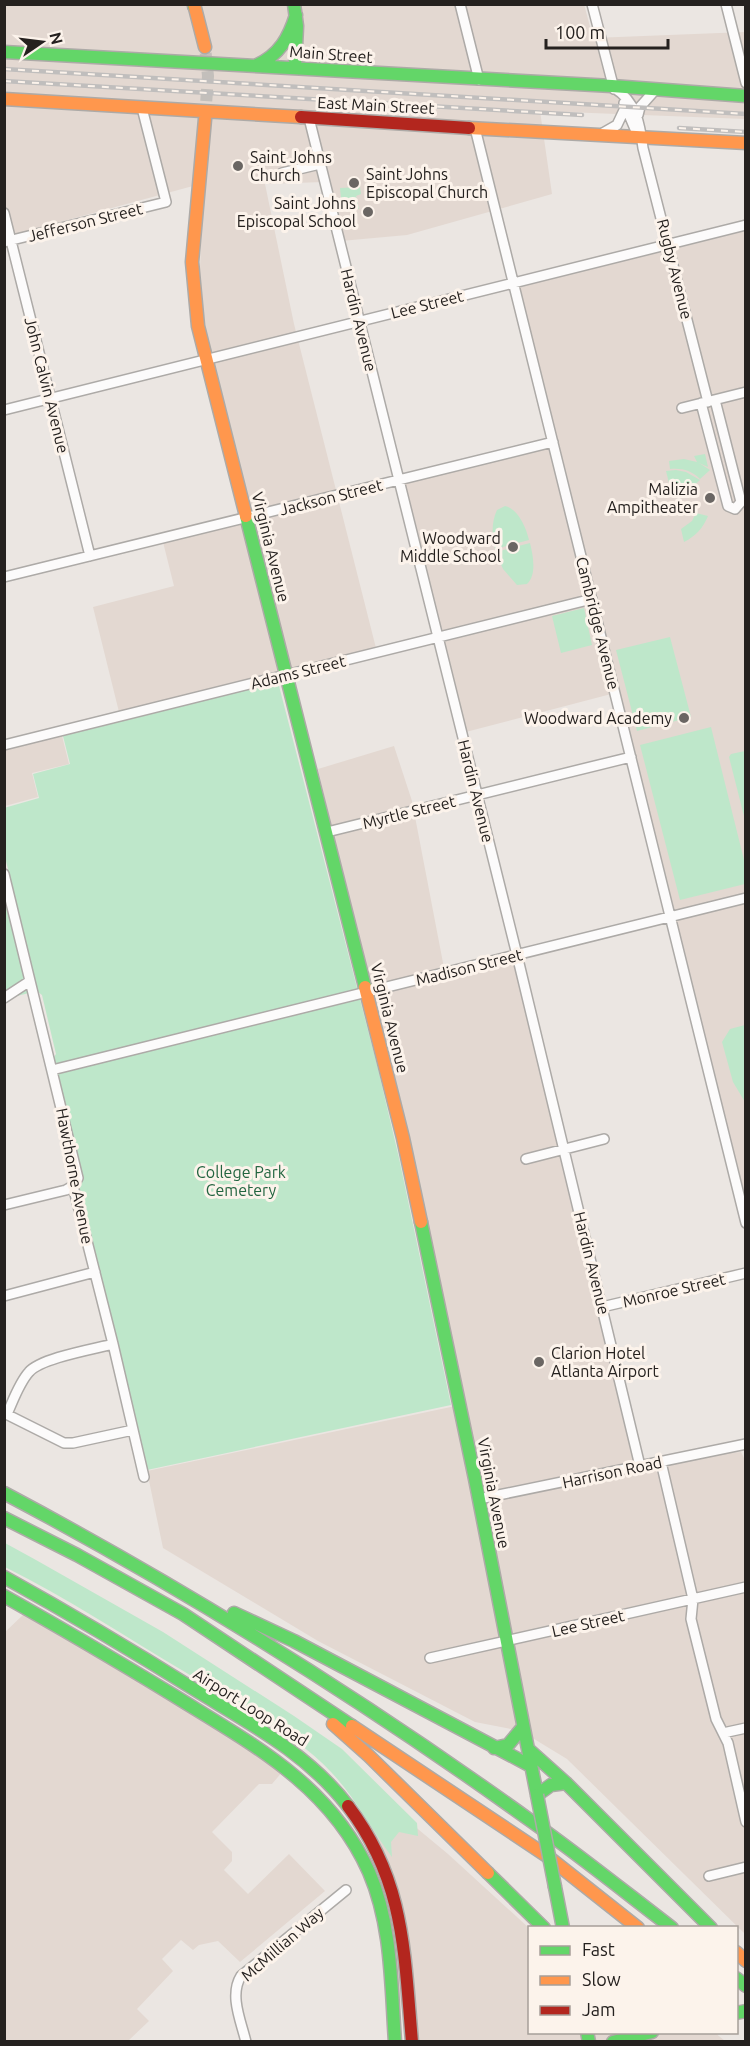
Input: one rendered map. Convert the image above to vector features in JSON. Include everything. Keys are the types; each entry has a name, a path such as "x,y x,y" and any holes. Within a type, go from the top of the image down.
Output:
{"main road":[{"path":"194,5 205,47"},
{"path":"255,66 270,59 280,50 293,27 295,10"},
{"path":"295,10 296,68"},
{"name":"Main Street","path":"4,52 612,86 746,96"},
{"name":"East Main Street","path":"4,99 746,143"},
{"name":"Virginia Avenue","path":"205,119 192,262 198,326 403,1137 507,1641 563,1926"},
{"path":"4,1493 63,1523 198,1599 406,1735 532,1822 669,1926"},
{"path":"4,1518 77,1555 183,1614 547,1856 635,1926"},
{"name":"Airport Loop Road","path":"4,1577 95,1629 280,1742 310,1765 336,1791 359,1821 378,1853 392,1888 403,1938 412,2042"},
{"name":"Airport Loop Road","path":"4,1596 75,1635 271,1756 300,1777 325,1802 346,1830 364,1861 376,1894 388,1952 395,2042"},
{"path":"198,1599 294,1641 531,1766"},
{"path":"183,1614 201,1636 297,1696 332,1723 369,1756 542,1926"},
{"path":"494,1748 508,1745 523,1727"},
{"path":"528,1749 566,1783 709,1926"},
{"path":"537,1795 551,1785 566,1783"},
{"path":"614,2042 644,2034"}],"street":[{"path":"460,4 479,80"},
{"name":"Rugby Avenue","path":"592,4 612,86 626,106 635,129 642,136"},
{"path":"726,4 746,83"},
{"name":"Rugby Avenue","path":"612,86 622,92 638,116 708,402"},
{"path":"638,116 644,101 656,89"},
{"path":"601,133 617,125 626,106"},
{"name":"Jefferson Street","path":"8,241 166,202 142,108"},
{"name":"Hardin Avenue","path":"309,118 517,955 640,1466"},
{"name":"Cambridge Avenue","path":"475,128 746,1223"},
{"path":"282,173 320,164"},
{"name":"John Calvin Avenue","path":"4,213 8,241 51,398 90,556"},
{"name":"Lee Street","path":"4,410 746,225"},
{"path":"682,408 746,392"},
{"path":"708,402 741,502 735,509 728,506 708,402"},
{"name":"Jackson Street","path":"4,577 553,441"},
{"name":"Adams Street","path":"4,745 592,598"},
{"name":"Myrtle Street","path":"327,832 631,757"},
{"name":"Hawthorne Avenue","path":"4,874 78,1178 73,1186 144,1477"},
{"name":"Madison Street","path":"52,1070 746,898"},
{"path":"4,998 30,981"},
{"path":"526,1159 604,1139"},
{"path":"4,1205 66,1190 73,1186"},
{"path":"4,1296 95,1272"},
{"name":"Monroe Street","path":"602,1306 746,1273"},
{"path":"113,1344 50,1361 34,1368 28,1373 6,1414 64,1443 133,1430"},
{"name":"Harrison Road","path":"478,1499 746,1444"},
{"path":"661,1461 693,1599 691,1619 716,1719 728,1743 746,1822"},
{"name":"Lee Street","path":"429,1658 746,1587"},
{"path":"723,1733 746,1728"},
{"path":"709,1876 746,1867"},
{"name":"McMillian Way","path":"246,2042 235,1995 238,1980 346,1890"}],"shaded area":[{"path":"584,4 593,38 745,32 745,119 540,111 552,194 407,235 341,241 323,182 265,184 294,324 378,656 295,671 119,712 93,607 174,586 163,542 252,521 198,310 204,183 5,237 5,5"},
{"name":"Woodward Academy","path":"745,225 745,1223 615,693 462,733 399,480 553,441 514,283"},
{"path":"60,728 69,764 32,773 38,797 5,806 5,742"},
{"path":"394,746 412,801 444,968 511,951 639,1461 741,1452 745,1460 745,1934 567,1759 521,1731 475,1722 318,1641 163,1548 147,1471 465,1404 318,769"},
{"path":"24,1614 117,1667 283,1771 272,1784 259,1784 212,1832 232,1852 232,1861 224,1870 248,1894 289,1854 325,1891 240,1962 218,1941 199,1945 193,1950 181,1940 162,1959 173,1971 137,2009 149,2021 128,2041 5,2041 4,1633"},
{"path":"372,1791 448,1854 528,1927 528,2034 716,2034 725,2041 408,2041 370,1882"}],"green space":[{"path":"360,187 361,194 356,196 359,209 356,208 353,212 346,211 342,205 344,198 341,198 340,188"},
{"path":"705,454 708,467 699,463 710,470 700,479 686,470 670,469 669,461 684,459 697,462 694,456"},
{"path":"666,471 686,472 700,480 690,489 678,483 669,483"},
{"path":"505,506 518,515 524,524 529,540 495,549 493,524 497,510"},
{"path":"696,513 708,516 699,531 684,542 681,529 692,521"},
{"path":"530,543 533,559 532,575 527,584 517,585 503,569 496,552"},
{"path":"584,608 592,645 561,653 552,616"},
{"path":"670,637 691,717 637,731 616,650"},
{"name":"College Park Cemetery","path":"278,682 378,1069 451,1405 147,1470 79,1188 81,1170 54,1057 56,1054 42,995 38,992 5,857 4,808 39,798 33,774 70,764 63,736"},
{"path":"711,727 745,864 745,884 680,900 640,745"},
{"path":"746,751 745,820 729,757 731,754"},
{"path":"4,882 33,992 5,999 4,999"},
{"path":"746,1025 745,1102 733,1082 722,1042 730,1029"},
{"path":"5,1543 163,1632 342,1749 417,1823 418,1836 399,1832 391,1842 392,1857 340,1782 299,1744 262,1718 96,1618 5,1567"}],"tunnel":[{"path":"205,47 208,76 205,119"}],"railway":[{"path":"4,69 746,114"},
{"path":"4,81 582,115"},
{"path":"679,128 746,132"}],"traffic: fast":[{"path":"294,4 297,26 295,68"},
{"path":"257,65 265,61 282,45 296,15"},
{"path":"4,52 612,86 746,96"},
{"path":"246,516 365,987"},
{"path":"421,1222 475,1479 537,1795"},
{"path":"4,1493 207,1608 404,1732 531,1821 669,1926"},
{"path":"4,1518 77,1555 183,1614 352,1726"},
{"path":"4,1577 101,1632 278,1741 315,1771 348,1806"},
{"path":"4,1596 152,1682 259,1749 285,1768 333,1814 353,1841 377,1892 389,1956 395,2042"},
{"path":"234,1613 294,1641 531,1766"},
{"path":"494,1748 508,1745 523,1727"},
{"path":"528,1749 566,1783 709,1926"},
{"path":"537,1795 551,1785 566,1783"},
{"path":"537,1795 555,1887"},
{"path":"488,1873 542,1926"},
{"path":"555,1887 563,1926"},
{"path":"738,1980 746,1986"},
{"path":"738,2013 746,2011"},
{"path":"587,2034 589,2042"},
{"path":"613,2042 644,2034"}],"traffic: slow":[{"path":"194,4 205,47"},
{"path":"4,99 301,117"},
{"path":"205,119 192,262 198,326 246,516"},
{"path":"469,128 746,143"},
{"path":"365,987 403,1138 421,1222"},
{"path":"333,1724 369,1756 488,1873"},
{"path":"352,1726 547,1856 635,1926"},
{"path":"738,1954 746,1961"}],"traffic: jam":[{"path":"301,117 469,128"},
{"path":"348,1806 367,1834 381,1862 391,1890 403,1948 412,2042"}],"place":[{"name":"Saint Johns Church","path":"238,166"},
{"name":"Saint Johns Episcopal Church","path":"354,183"},
{"name":"Saint Johns Episcopal School","path":"368,212"},
{"name":"Malizia Ampitheater","path":"710,498"},
{"name":"Woodward Middle School","path":"513,547"},
{"name":"Woodward Academy","path":"684,718"},
{"name":"Clarion Hotel Atlanta Airport","path":"539,1362"}]}
